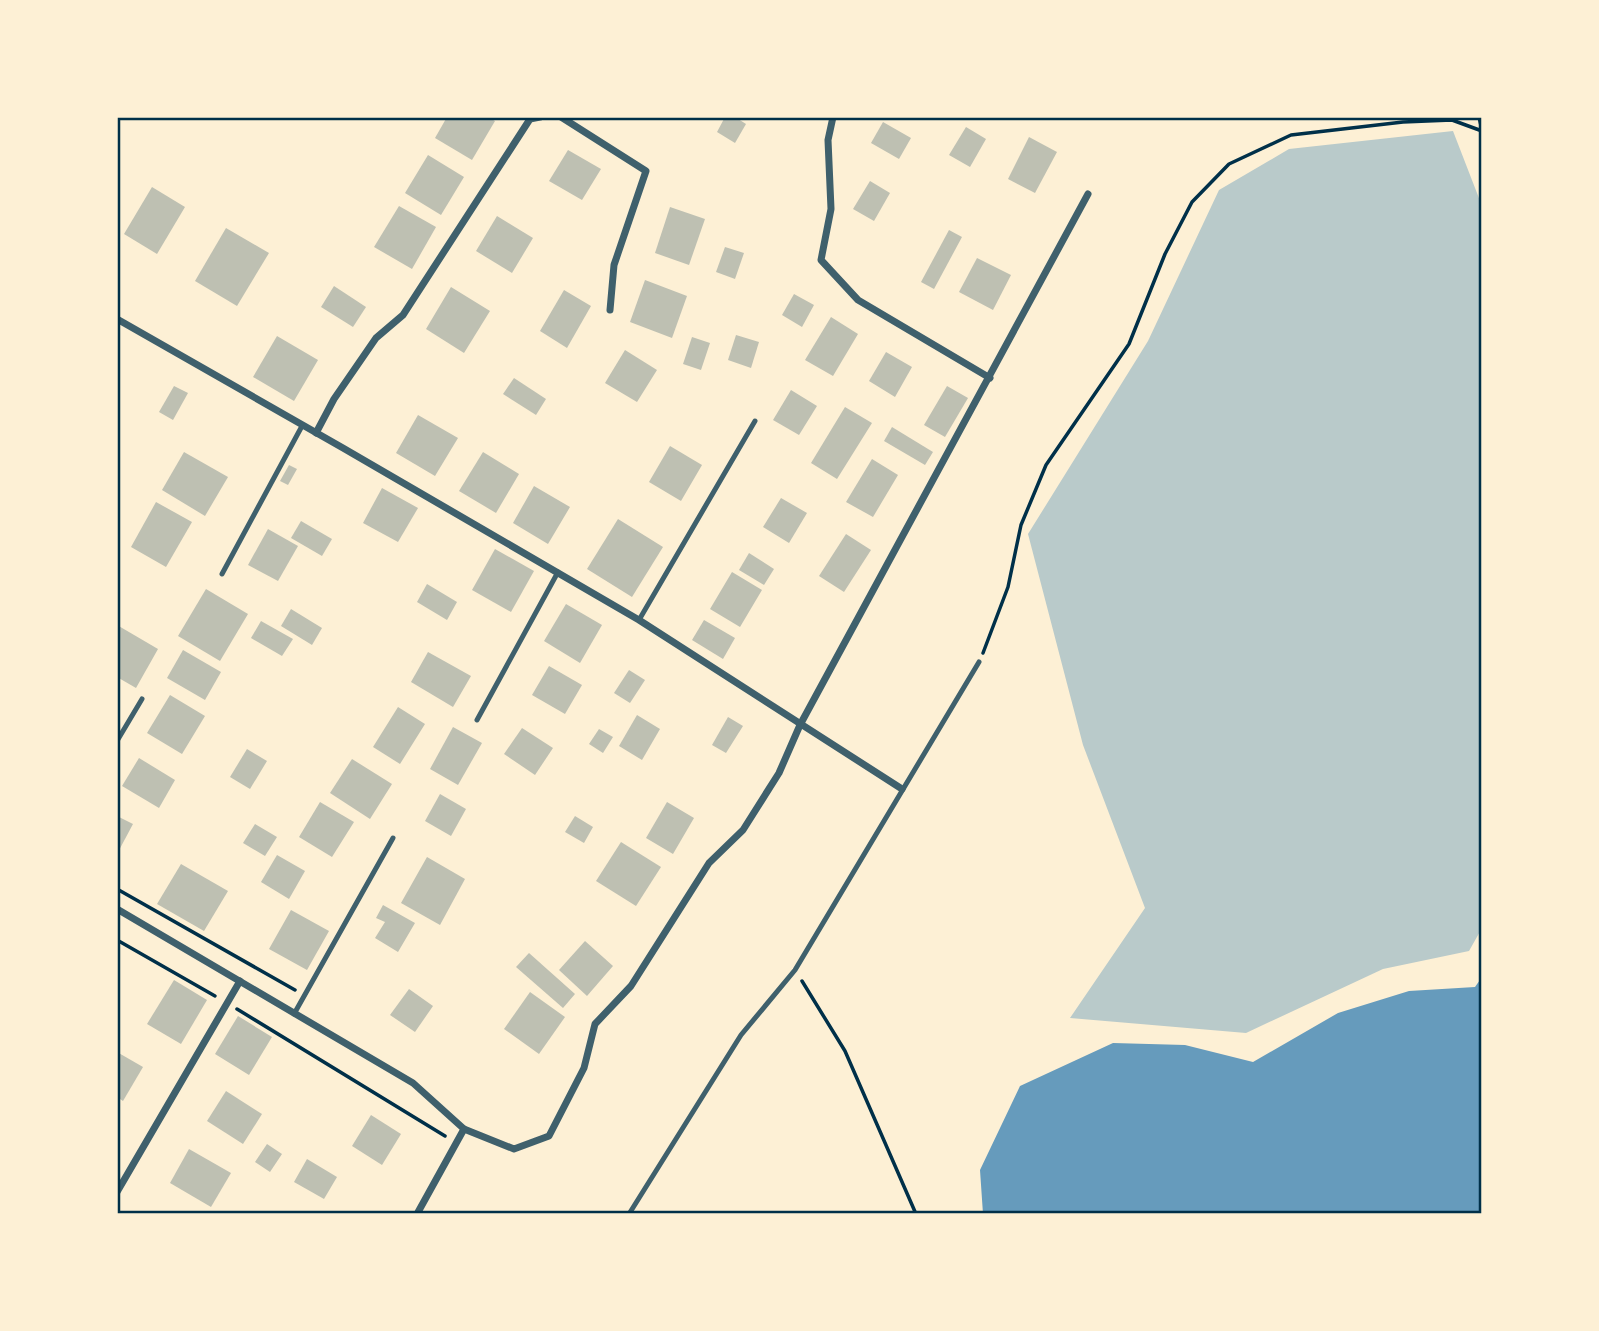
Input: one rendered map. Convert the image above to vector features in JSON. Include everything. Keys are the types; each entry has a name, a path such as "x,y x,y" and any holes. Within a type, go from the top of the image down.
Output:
{"street":[{"path":"316,433 334,399 376,338 403,315 530,119 540,117"},
{"path":"561,117 646,171 614,265 610,310"},
{"path":"833,117 828,140 831,209 821,260 858,300 990,377"},
{"path":"117,909 413,1083 464,1129 514,1149 549,1136 584,1068 595,1024 631,986 709,863 743,830 779,773 800,725 1088,194"},
{"path":"117,319 639,620 902,789"},
{"path":"117,1192 240,981"},
{"path":"417,1214 464,1129"}],"lane":[{"path":"639,620 755,421"},
{"path":"222,574 302,426"},
{"path":"477,720 558,572"},
{"path":"629,1214 741,1035 795,970 979,662"},
{"path":"117,741 142,699"},
{"path":"294,1014 393,838"}],"path":[{"path":"1479,117 1482,131"},
{"path":"979,662 1008,587 1021,525 1046,465 1129,344 1165,254 1192,202 1228,164 1291,135 1403,122 1452,120 1482,131"},
{"path":"117,889 305,996"},
{"path":"117,940 227,1003 446,1136"},
{"path":"795,970 845,1051 916,1214"}],"shaded area":[{"path":"1453,131 1482,206 1482,928 1469,951 1383,969 1246,1033 1070,1018 1145,908 1083,745 1028,534 1148,341 1219,190 1289,149"}],"water":[{"path":"1482,977 1482,1214 983,1214 980,1170 1020,1086 1113,1043 1185,1045 1253,1062 1338,1013 1409,991 1475,987"}],"building":[{"path":"447,117 488,117 495,121 472,160 435,138"},
{"path":"725,117 735,117 746,124 735,143 717,132"},
{"path":"883,122 911,138 899,159 871,143"},
{"path":"966,127 986,139 970,167 949,155"},
{"path":"1029,137 1057,152 1035,193 1008,179"},
{"path":"568,150 601,169 582,200 549,181"},
{"path":"428,155 464,177 441,215 405,193"},
{"path":"870,181 890,193 874,221 853,209"},
{"path":"152,187 185,207 157,254 124,234"},
{"path":"399,206 436,227 412,269 374,247"},
{"path":"670,207 705,219 689,265 655,253"},
{"path":"497,216 533,238 512,273 476,251"},
{"path":"226,228 269,253 237,306 195,281"},
{"path":"949,230 962,237 934,289 921,282"},
{"path":"725,247 744,253 735,279 716,272"},
{"path":"977,258 1011,275 993,310 959,292"},
{"path":"645,280 687,296 672,338 630,322"},
{"path":"334,286 366,307 353,327 321,307"},
{"path":"451,287 490,311 464,353 426,329"},
{"path":"564,290 591,306 567,348 540,331"},
{"path":"794,294 814,305 802,327 782,315"},
{"path":"831,317 858,334 833,376 805,360"},
{"path":"736,335 759,342 751,368 728,360"},
{"path":"277,336 318,360 294,401 253,377"},
{"path":"692,337 710,343 701,370 683,364"},
{"path":"625,350 657,370 637,402 605,383"},
{"path":"886,352 912,367 895,397 869,381"},
{"path":"514,378 546,399 536,415 503,394"},
{"path":"174,386 188,393 173,420 159,412"},
{"path":"947,386 968,398 945,437 924,425"},
{"path":"791,390 817,406 799,435 773,420"},
{"path":"845,407 872,423 837,479 811,463"},
{"path":"418,415 458,438 435,476 396,453"},
{"path":"892,427 933,452 925,465 884,441"},
{"path":"670,446 702,465 681,501 649,482"},
{"path":"184,452 228,477 205,516 162,490"},
{"path":"483,452 519,474 496,513 459,491"},
{"path":"872,459 898,475 873,517 846,502"},
{"path":"289,465 297,469 288,485 280,481"},
{"path":"534,486 570,507 548,544 513,523"},
{"path":"382,488 418,508 398,542 363,523"},
{"path":"781,498 807,513 789,543 763,527"},
{"path":"156,502 192,522 166,567 131,547"},
{"path":"618,519 663,547 632,597 587,569"},
{"path":"301,521 332,539 322,556 291,538"},
{"path":"268,529 298,546 278,581 248,565"},
{"path":"846,534 871,550 844,592 819,576"},
{"path":"495,549 534,571 511,612 472,590"},
{"path":"749,553 774,569 764,585 739,570"},
{"path":"732,572 762,590 740,627 710,609"},
{"path":"427,584 457,602 447,620 417,602"},
{"path":"206,589 248,614 220,661 178,636"},
{"path":"566,604 602,625 580,663 544,641"},
{"path":"291,609 322,628 312,645 281,626"},
{"path":"704,620 735,638 723,659 692,640"},
{"path":"261,621 293,639 282,656 251,638"},
{"path":"117,625 158,649 136,688 117,677"},
{"path":"183,650 221,672 205,700 167,678"},
{"path":"428,652 471,676 453,707 411,682"},
{"path":"549,666 582,685 565,714 532,695"},
{"path":"629,670 645,680 630,703 614,693"},
{"path":"170,695 205,716 182,754 147,733"},
{"path":"398,707 425,724 400,764 373,747"},
{"path":"637,715 660,729 642,760 619,746"},
{"path":"728,717 743,726 726,753 712,745"},
{"path":"453,727 482,743 458,785 430,769"},
{"path":"522,728 553,748 535,775 504,754"},
{"path":"599,729 613,737 603,753 589,744"},
{"path":"247,749 267,761 250,789 230,777"},
{"path":"139,758 175,780 159,808 122,786"},
{"path":"352,759 392,784 370,819 330,793"},
{"path":"440,794 466,809 451,836 425,821"},
{"path":"320,802 354,822 332,857 299,837"},
{"path":"667,802 694,818 673,854 646,838"},
{"path":"117,816 133,824 117,854"},
{"path":"575,816 593,827 584,843 565,832"},
{"path":"255,824 277,837 265,856 243,843"},
{"path":"621,842 661,867 636,906 596,881"},
{"path":"277,855 305,871 289,899 261,882"},
{"path":"427,857 465,879 440,925 401,903"},
{"path":"181,864 228,891 204,931 157,904"},
{"path":"383,905 415,923 398,952 375,938 385,922 376,918"},
{"path":"291,910 329,931 307,970 269,949"},
{"path":"585,941 613,966 587,996 559,970"},
{"path":"529,953 575,994 563,1008 516,967"},
{"path":"174,980 207,1000 181,1044 147,1024"},
{"path":"409,989 433,1006 415,1032 390,1015"},
{"path":"530,992 565,1017 539,1054 504,1029"},
{"path":"238,1016 272,1037 249,1075 215,1054"},
{"path":"117,1052 143,1067 123,1101 117,1097"},
{"path":"226,1091 262,1114 243,1144 207,1121"},
{"path":"371,1115 401,1134 382,1165 352,1146"},
{"path":"267,1144 282,1154 270,1172 255,1162"},
{"path":"189,1149 231,1173 211,1207 170,1183"},
{"path":"307,1159 337,1177 324,1199 294,1182"}]}
